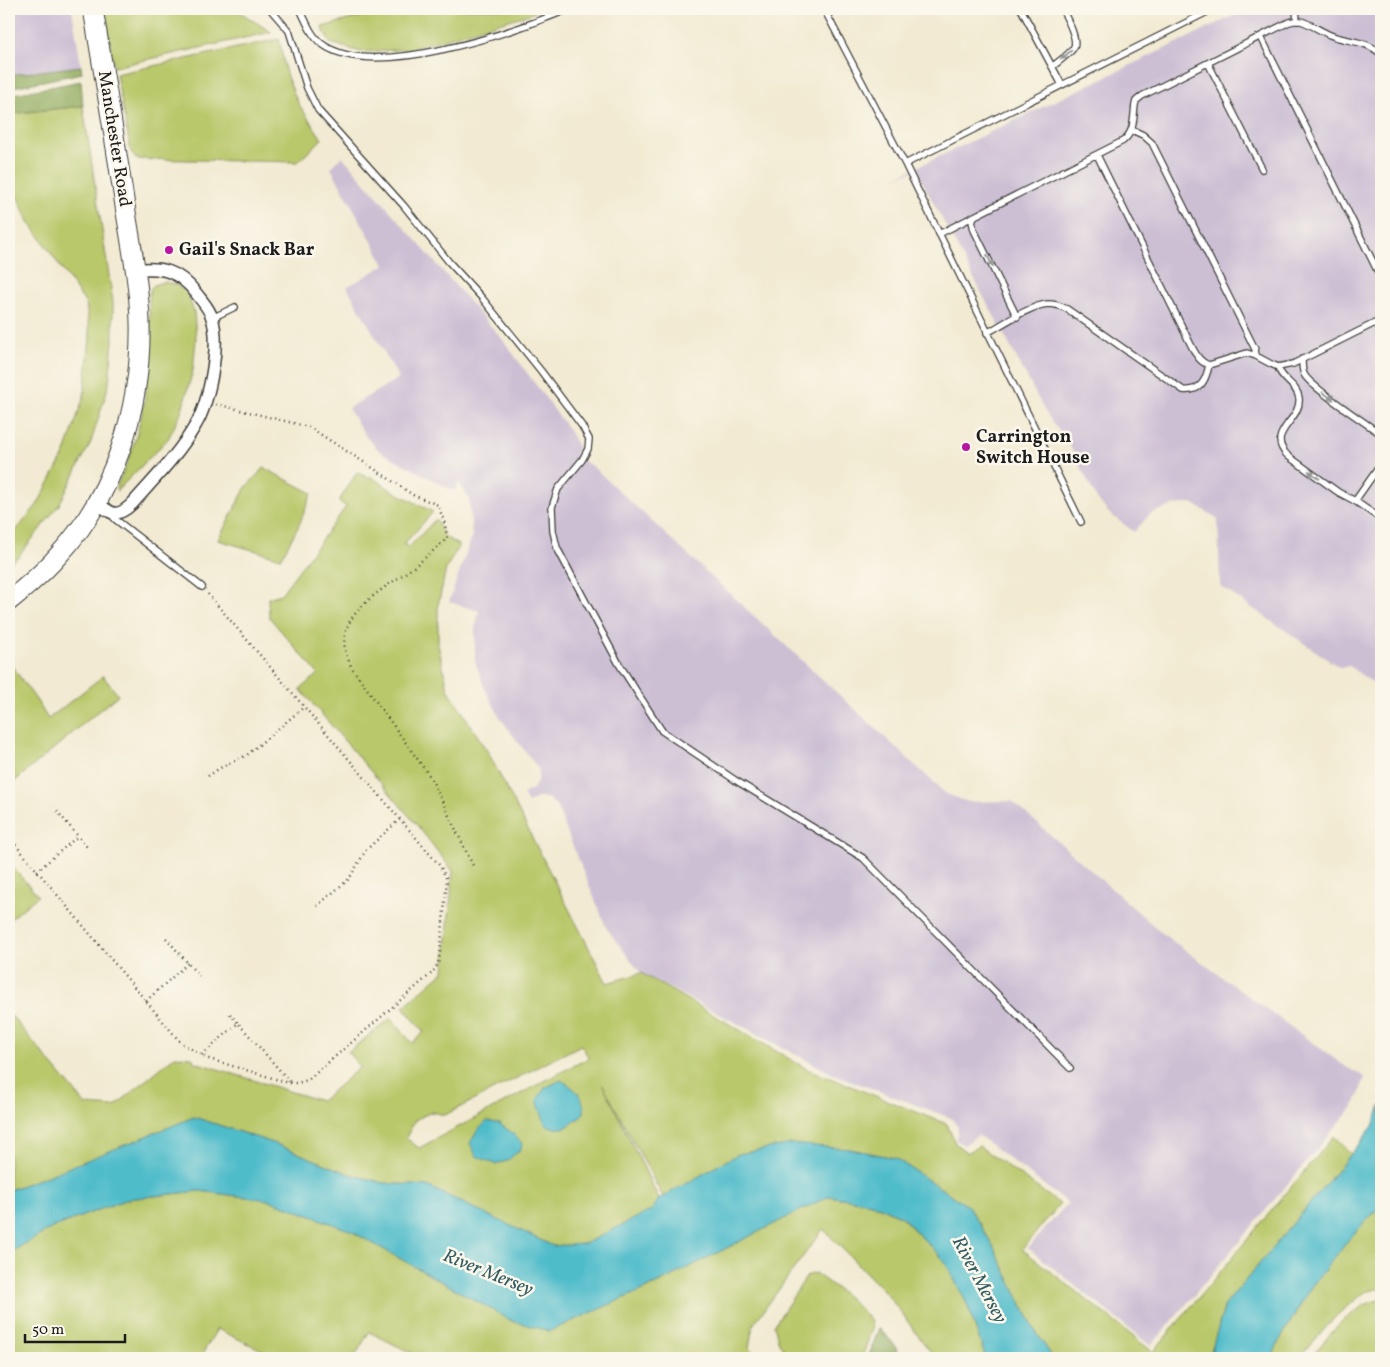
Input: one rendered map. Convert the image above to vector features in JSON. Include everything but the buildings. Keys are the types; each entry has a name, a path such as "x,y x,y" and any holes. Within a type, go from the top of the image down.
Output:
{"main road":[{"name":"Manchester Road","path":"9,601 57,557 86,520 103,507 107,484 129,422 134,401 140,322 135,270 93,9"}],"street":[{"path":"103,507 117,513 124,511 179,450 196,425 205,402 214,358 212,318 190,286 180,276 164,270 148,268 135,270"}],"lane":[{"path":"270,9 289,31 307,88 318,110 404,206 482,298 541,371 582,426 589,439 588,449 582,460 558,489 552,507 553,531 557,548 619,664 662,731 735,780 863,858 1070,1068"},
{"path":"300,9 312,34 321,43 343,54 382,58 409,56 472,42 530,24 569,9"},
{"path":"824,9 905,164 1081,522"},
{"path":"1021,9 1062,85"},
{"path":"1053,66 1073,49 1075,44 1073,34 1062,9"},
{"path":"905,164 1213,9"},
{"path":"1296,9 1296,20"},
{"path":"939,234 1124,141 1132,130 1135,105 1139,98 1289,22 1296,20 1304,22 1336,37 1374,47 1381,54"},
{"path":"1261,37 1381,278"},
{"path":"1208,63 1262,169"},
{"path":"1132,130 1143,135 1152,143 1255,349 1256,356"},
{"path":"1097,155 1201,361 1209,365 1225,361 1237,355 1246,354 1256,356 1278,366 1293,364 1381,320"},
{"path":"974,217 972,222 974,230 1017,317"},
{"path":"987,333 1039,306 1058,305 1090,324 1183,390 1191,391 1198,388 1202,384 1209,365"},
{"path":"212,318 235,307"},
{"path":"1302,359 1304,374 1307,380 1381,434"},
{"path":"1278,366 1282,375 1298,392 1300,400 1296,412 1280,435 1282,451 1338,492 1381,519"},
{"path":"1355,501 1381,464"},
{"path":"103,507 115,519 202,587"}],"path":[{"path":"205,402 309,427 412,495 438,505 445,524 447,538 354,614 346,631 344,652 352,668 431,778 474,868"},
{"path":"9,837 181,1043 202,1055 228,1066 292,1083 308,1080 432,973 438,964 447,879 440,866 202,587"},
{"path":"208,776 247,755 304,707"},
{"path":"57,811 87,847"},
{"path":"318,906 348,879 366,850 400,819"},
{"path":"37,871 78,836"},
{"path":"166,938 199,976"},
{"path":"146,1001 188,963"},
{"path":"230,1014 292,1083"},
{"path":"202,1055 238,1023"}],"shaded area":[{"path":"9,9 72,9 81,66 9,75"},
{"path":"1248,9 1379,9 1381,20 1381,689 1349,666 1339,667 1220,586 1218,519 1192,503 1171,506 1150,514 1134,532 1109,513 1097,499 1070,446 1046,413 916,170 896,177"},
{"path":"342,156 503,340 569,430 578,447 575,457 591,465 946,794 968,802 1012,801 1163,934 1346,1067 1365,1077 1356,1103 1151,1346 1028,1248 1068,1203 978,1135 964,1145 956,1140 958,1127 951,1118 833,1074 641,973 607,929 556,805 547,798 537,798 528,803 523,794 533,789 538,780 539,770 501,719 485,689 475,661 475,629 479,611 449,602 472,536 469,498 459,483 454,491 381,452 367,438 348,408 399,378 347,287 385,265 331,168"}],"green space":[{"path":"104,9 235,9 271,32 114,67"},
{"path":"389,9 543,9 411,49 361,52 330,43 322,27"},
{"path":"279,39 286,74 298,103 322,139 298,162 136,159 131,152 116,74"},
{"path":"81,66 82,73 9,88 9,75"},
{"path":"81,81 83,106 9,114 9,95"},
{"path":"83,106 113,302 113,341 109,384 91,442 59,505 18,557 9,564 9,539 37,505 65,453 84,396 90,337 86,304 28,220 9,179 9,114"},
{"path":"158,283 175,284 187,292 194,312 196,339 193,370 181,413 168,439 117,491 116,488 128,461 139,426 145,400 150,341 150,292 151,288"},
{"path":"264,468 312,493 298,527 281,558 218,540 246,487"},
{"path":"357,472 368,478 370,476 391,490 433,512 404,544 409,547 436,519 445,537 459,545 446,569 438,605 438,645 448,689 489,754 607,983 641,973 807,1069 947,1124 955,1143 967,1153 979,1146 1060,1204 1022,1249 1153,1352 1334,1136 1351,1154 1225,1305 1209,1358 1053,1358 1034,1329 992,1244 969,1207 895,1158 850,1149 738,1154 663,1197 603,1085 659,1199 653,1210 584,1244 553,1246 427,1186 384,1183 349,1174 276,1144 194,1117 83,1163 9,1190 9,1013 86,1105 114,1107 175,1056 192,1057 195,1062 321,1101 360,1067 348,1052 391,1018 412,1043 424,1032 403,1007 444,971 453,871 416,824 300,689 318,674 269,617 268,598 281,594 346,507 339,501","holes":["581,1045 589,1058 419,1148 406,1138 415,1120 431,1112 445,1115"]},
{"path":"9,662 48,719 103,676 118,695 9,786"},
{"path":"9,863 38,896 9,920"},
{"path":"199,1191 269,1200 349,1230 512,1321 550,1330 656,1284 829,1196 871,1203 901,1217 944,1260 967,1304 986,1358 935,1358 887,1294 823,1229 753,1325 749,1347 758,1358 422,1358 369,1332 354,1358 279,1358 217,1329 200,1358 9,1358 10,1251 54,1227 127,1199"},
{"path":"1381,1205 1381,1288 1365,1292 1337,1315 1301,1358 1272,1358 1278,1343 1311,1287 1349,1239"},
{"path":"815,1273 847,1296 870,1319 872,1329 862,1358 791,1358 779,1343 774,1325 807,1276"},
{"path":"1381,1299 1381,1358 1310,1358 1339,1324 1364,1305"},
{"path":"879,1328 893,1343 901,1358 868,1358"}],"water":[{"path":"561,1080 578,1093 584,1106 584,1113 566,1127 556,1128 545,1124 537,1100 545,1088"},
{"path":"1381,1105 1381,1205 1349,1239 1311,1287 1278,1343 1272,1358 1209,1358 1225,1305 1373,1126"},
{"name":"River Mersey","path":"194,1117 276,1144 349,1174 384,1183 427,1186 553,1246 584,1244 652,1210 659,1199 738,1154 791,1144 850,1149 895,1158 969,1207 992,1244 1034,1329 1053,1358 986,1358 967,1304 944,1260 901,1216 871,1203 829,1196 656,1284 550,1331 512,1321 349,1230 269,1200 199,1191 127,1199 54,1227 9,1253 9,1190"},
{"path":"487,1121 500,1124 522,1143 521,1149 507,1161 495,1164 476,1156 470,1143 477,1131"}],"place":[{"name":"Gail's Snack Bar","path":"169,250"},
{"name":"Carrington Switch House","path":"966,447"}]}
